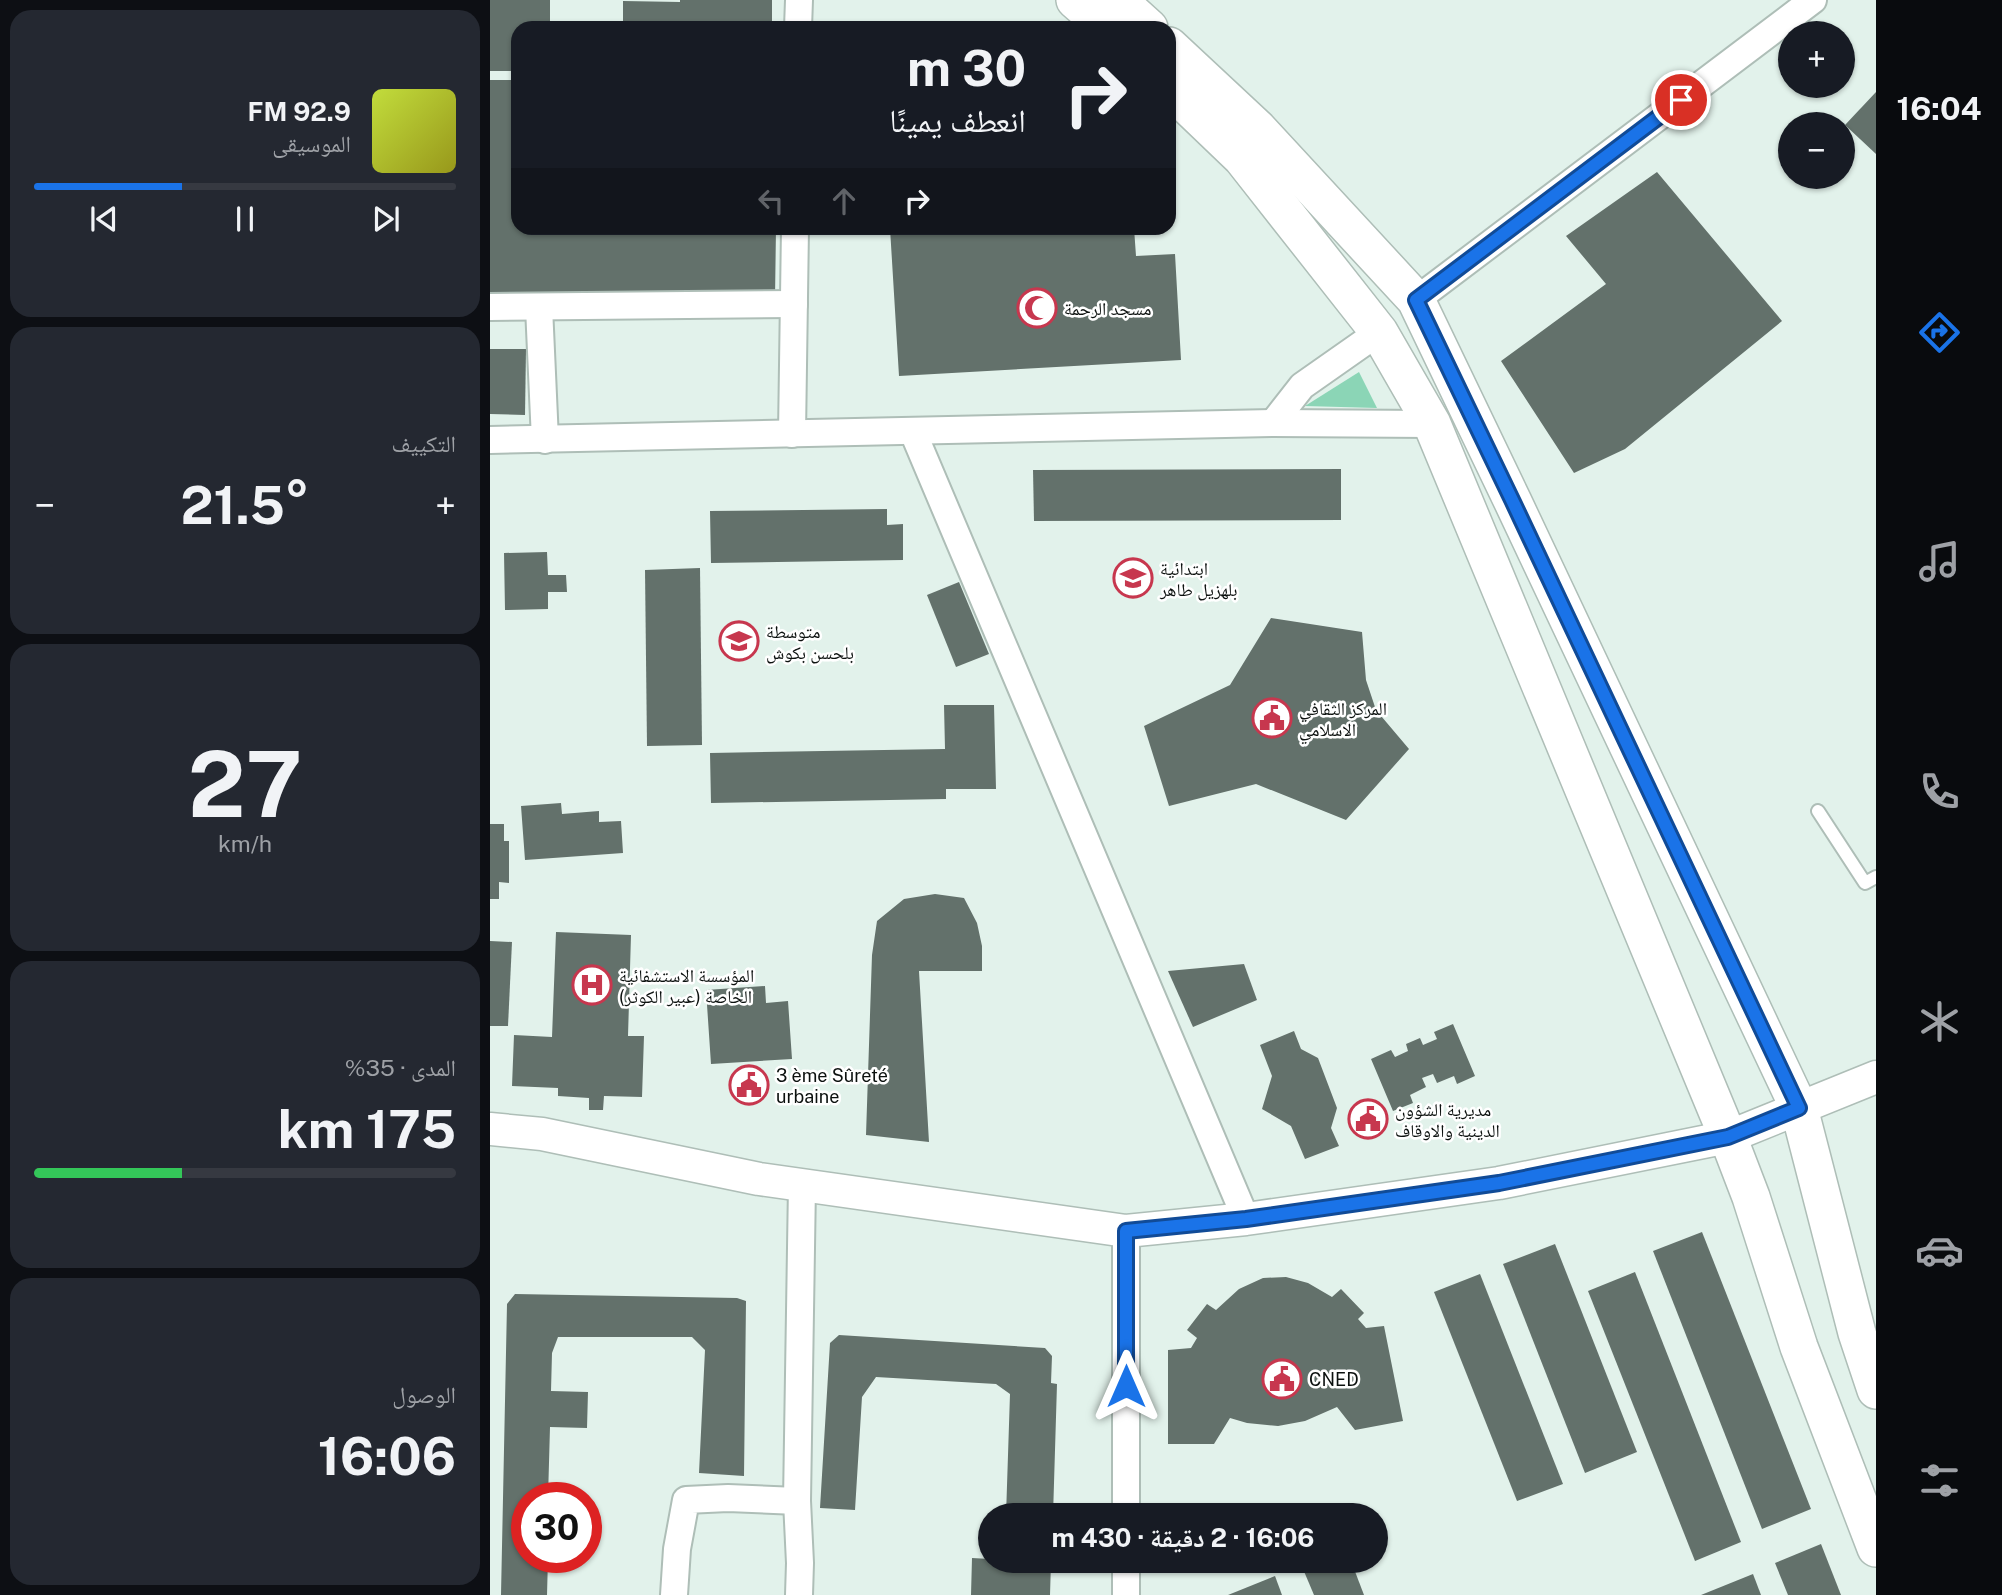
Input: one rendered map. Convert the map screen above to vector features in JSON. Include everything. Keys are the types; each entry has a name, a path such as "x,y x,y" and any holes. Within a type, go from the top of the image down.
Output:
{"main road":[{"path":"1075,0 1099,21"},
{"path":"1118,0 1141,21"},
{"path":"1176,53 1258,129 1416,300 1799,1108 1857,1334 1876,1390"},
{"path":"1176,95 1242,159 1379,332 1432,424 1728,1137 1751,1197 1799,1347 1876,1548"}],"street":[{"path":"798,21 799,0"},
{"path":"1416,300 1813,0"},
{"path":"792,434 795,235"},
{"path":"490,307 794,304"},
{"path":"539,307 545,440"},
{"path":"1273,423 1302,386 1379,332"},
{"path":"490,440 1273,423 1432,424"},
{"path":"913,432 1246,1219"},
{"path":"490,1129 542,1134 759,1179 1126,1231 1246,1219 1499,1183 1728,1137 1876,1077"},
{"path":"490,1116 542,1134"},
{"path":"799,1595 797,1501 802,1185"},
{"path":"1126,1231 1126,1503"},
{"path":"674,1595 677,1549 686,1500 727,1498 797,1501"},
{"path":"1126,1573 1126,1595"}],"lane":[{"path":"1818,811 1864,883 1876,877"}],"green space":[{"path":"1359,372 1377,408 1305,406"}],"building":[{"path":"490,0 550,0 550,21 511,21 511,71 490,71"},
{"path":"772,0 772,21 623,21 623,1"},
{"path":"490,80 511,80 511,235 776,235 775,299 490,296"},
{"path":"1876,92 1876,154 1855,134 1855,114"},
{"path":"1657,172 1782,321 1625,449 1574,473 1501,361 1606,284 1566,236"},
{"name":"مسجد الرحمة","path":"890,235 1134,235 1136,256 1175,254 1181,360 899,376"},
{"path":"490,349 526,349 525,415 490,414"},
{"path":"1341,469 1341,520 1034,521 1033,470"},
{"path":"887,509 887,525 903,524 903,560 711,563 710,511"},
{"path":"547,552 548,575 566,575 567,592 548,592 548,609 505,610 504,553"},
{"path":"700,568 702,745 647,746 645,570"},
{"path":"959,582 989,654 956,667 927,595"},
{"name":"المركز الثقافي الاسلامي","path":"1271,618 1362,632 1366,680 1376,710 1409,749 1346,820 1256,784 1169,806 1144,726 1230,685"},
{"path":"944,705 994,705 996,789 946,789 946,799 711,803 710,753 945,749"},
{"path":"561,803 562,814 599,811 599,822 621,821 623,853 525,860 521,806"},
{"path":"490,824 504,824 504,841 509,841 509,883 499,882 499,899 490,899"},
{"path":"935,894 964,898 977,923 982,946 982,971 919,971 929,1142 866,1135 872,955 877,921 904,899"},
{"name":"المؤسسة الاستشفائية الخاصة (عبير الكوثر)","path":"556,932 631,935 628,1036 644,1036 642,1097 604,1096 603,1110 589,1110 589,1098 558,1096 558,1088 512,1086 514,1035 552,1037"},
{"path":"490,941 512,942 508,1026 490,1026"},
{"path":"1244,964 1257,1000 1193,1027 1168,971"},
{"path":"765,986 766,1003 788,1001 792,1059 711,1064 706,990"},
{"path":"1453,1024 1475,1076 1457,1084 1454,1076 1437,1083 1433,1074 1422,1078 1426,1087 1410,1095 1413,1103 1393,1111 1371,1059 1391,1050 1395,1057 1408,1051 1406,1044 1420,1038 1423,1045 1437,1039 1434,1032"},
{"path":"1294,1031 1301,1049 1318,1058 1337,1108 1331,1128 1339,1146 1305,1159 1291,1126 1262,1109 1272,1076 1260,1045"},
{"path":"1702,1232 1811,1509 1762,1529 1653,1251"},
{"path":"1555,1244 1637,1452 1585,1473 1503,1264"},
{"path":"1635,1272 1741,1542 1695,1561 1588,1291"},
{"path":"1480,1274 1563,1484 1517,1501 1434,1292"},
{"name":"CNED","path":"1286,1277 1308,1283 1332,1297 1341,1289 1364,1313 1358,1319 1366,1328 1384,1326 1403,1421 1355,1430 1337,1407 1305,1421 1278,1426 1247,1423 1230,1418 1214,1444 1168,1444 1168,1350 1191,1348 1197,1338 1187,1330 1207,1304 1216,1310 1239,1289 1263,1278"},
{"path":"515,1294 737,1298 746,1301 744,1476 699,1473 705,1350 692,1337 558,1337 552,1353 551,1391 588,1392 587,1428 550,1427 548,1482 511,1482 511,1573 548,1573 547,1595 501,1595 507,1304"},
{"path":"839,1335 1045,1348 1052,1356 1051,1383 1057,1384 1053,1503 1006,1503 1010,1394 996,1384 876,1377 862,1397 855,1510 820,1508 830,1343"},
{"path":"1821,1544 1841,1595 1788,1595 1775,1563"},
{"path":"972,1558 978,1558 978,1573 1051,1573 1050,1595 971,1595"},
{"path":"1305,1573 1356,1573 1364,1595 1314,1595"},
{"path":"1753,1574 1761,1595 1701,1595"},
{"path":"1275,1576 1282,1595 1228,1595"}],"place":[{"name":"مسجد الرحمة","path":"1037,308"},
{"name":"ابتدائية بلهزيل طاهر","path":"1133,578"},
{"name":"متوسطة بلحسن بكوش","path":"739,641"},
{"name":"المركز الثقافي الاسلامي","path":"1272,718"},
{"name":"المؤسسة الاستشفائية الخاصة (عبير الكوثر)","path":"592,985"},
{"name":"3 ème Sûreté urbaine","path":"749,1085"},
{"name":"مديرية الشؤون الدينية والاوقاف","path":"1368,1119"},
{"name":"CNED","path":"1282,1379"}],"route":[{"path":"1126,1386 1126,1231 1246,1219 1499,1183 1728,1137 1799,1108 1416,300 1681,100"}]}
